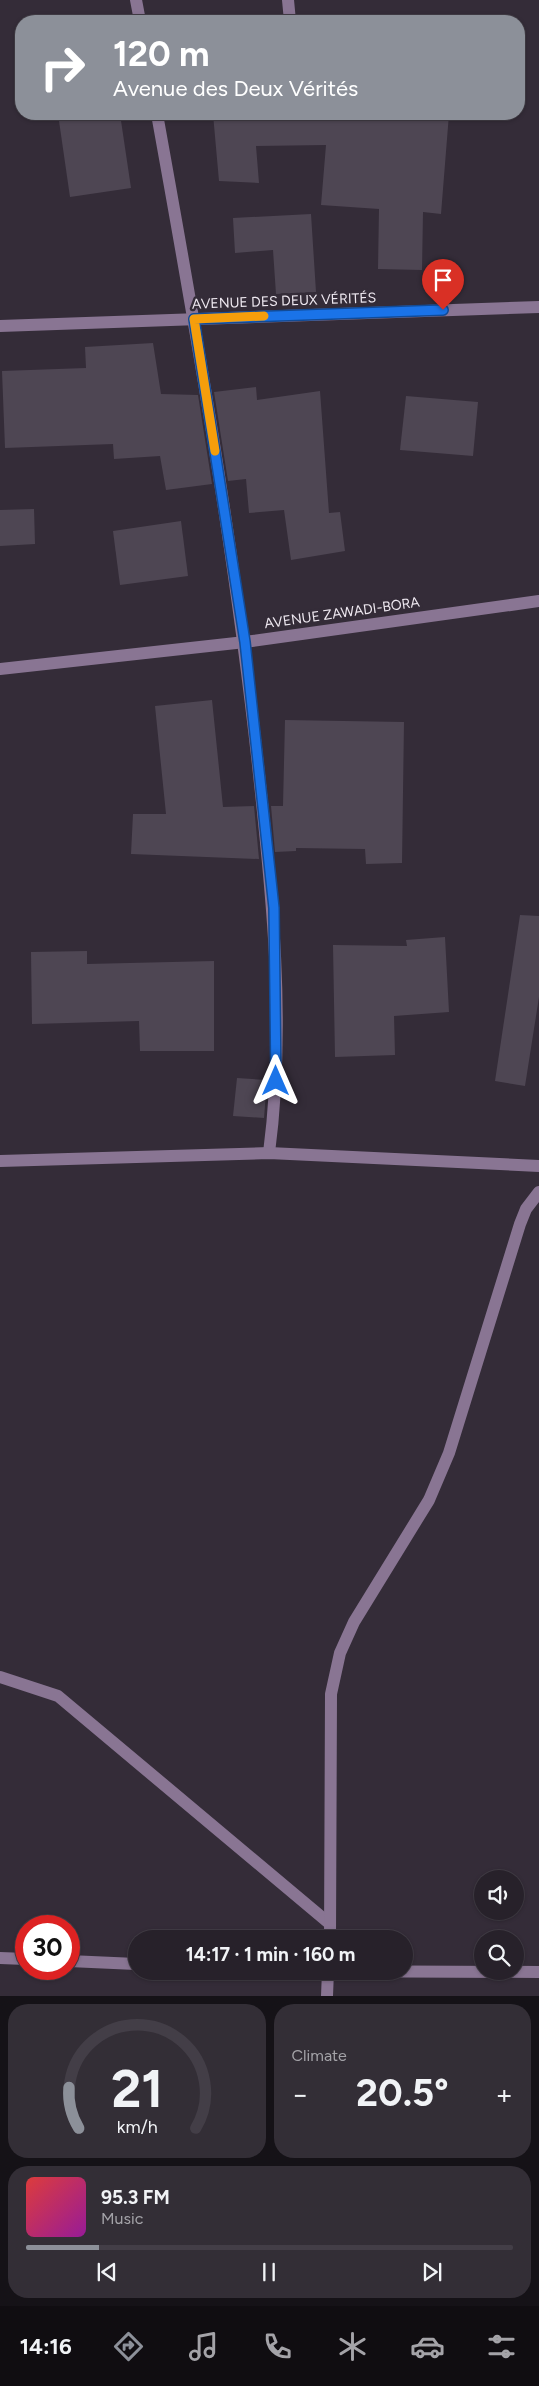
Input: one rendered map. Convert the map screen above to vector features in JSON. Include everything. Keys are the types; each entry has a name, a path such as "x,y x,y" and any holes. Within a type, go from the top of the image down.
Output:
{"street":[{"path":"136,0 139,15"},
{"path":"288,0 289,15"},
{"path":"158,120 194,319 245,642 274,908 276,1099 269,1153"},
{"name":"AVENUE DES DEUX VÉRITÉS","path":"0,326 539,307"},
{"name":"AVENUE ZAWADI-BORA","path":"0,669 245,642 539,601"},
{"path":"0,1161 269,1153 539,1166"},
{"path":"330,1930 331,1694 340,1653 354,1622 429,1500 438,1481 449,1453 520,1224 526,1209 539,1192"},
{"path":"0,1678 58,1696 330,1924"},
{"path":"0,1958 15,1959"},
{"path":"80,1961 128,1964"},
{"path":"413,1972 539,1972"},
{"path":"326,1996 327,1980"}],"building":[{"path":"59,120 121,120 131,188 70,197"},
{"path":"214,120 449,120 441,214 423,212 422,270 378,269 379,209 321,205 326,145 256,146 259,183 219,181"},
{"path":"311,214 316,292 276,294 273,250 235,253 233,218"},
{"path":"153,343 161,394 198,395 212,484 166,490 160,456 114,459 113,444 5,448 2,371 86,368 85,347"},
{"path":"256,387 257,400 320,391 329,513 340,512 345,551 291,560 284,510 249,513 246,479 228,481 214,392"},
{"path":"406,396 478,402 473,456 400,450"},
{"path":"34,509 35,544 0,546 0,510"},
{"path":"181,521 188,576 120,585 113,531"},
{"path":"212,700 223,807 254,806 259,859 131,854 133,814 166,814 155,706"},
{"path":"285,720 404,722 402,863 366,864 365,849 296,848 296,851 275,852 271,806 283,806"},
{"path":"520,915 539,916 539,997 525,1086 495,1081"},
{"path":"445,937 449,1012 394,1016 395,1055 335,1057 333,945 407,946 406,940"},
{"path":"87,951 87,964 214,961 214,1051 140,1051 139,1021 32,1024 31,952"},
{"path":"237,1078 267,1080 264,1118 233,1116"}],"slow traffic":[{"path":"215,451 194,319 264,316"}],"route":[{"path":"276,1081 274,908 245,642 194,319 443,310"}]}
